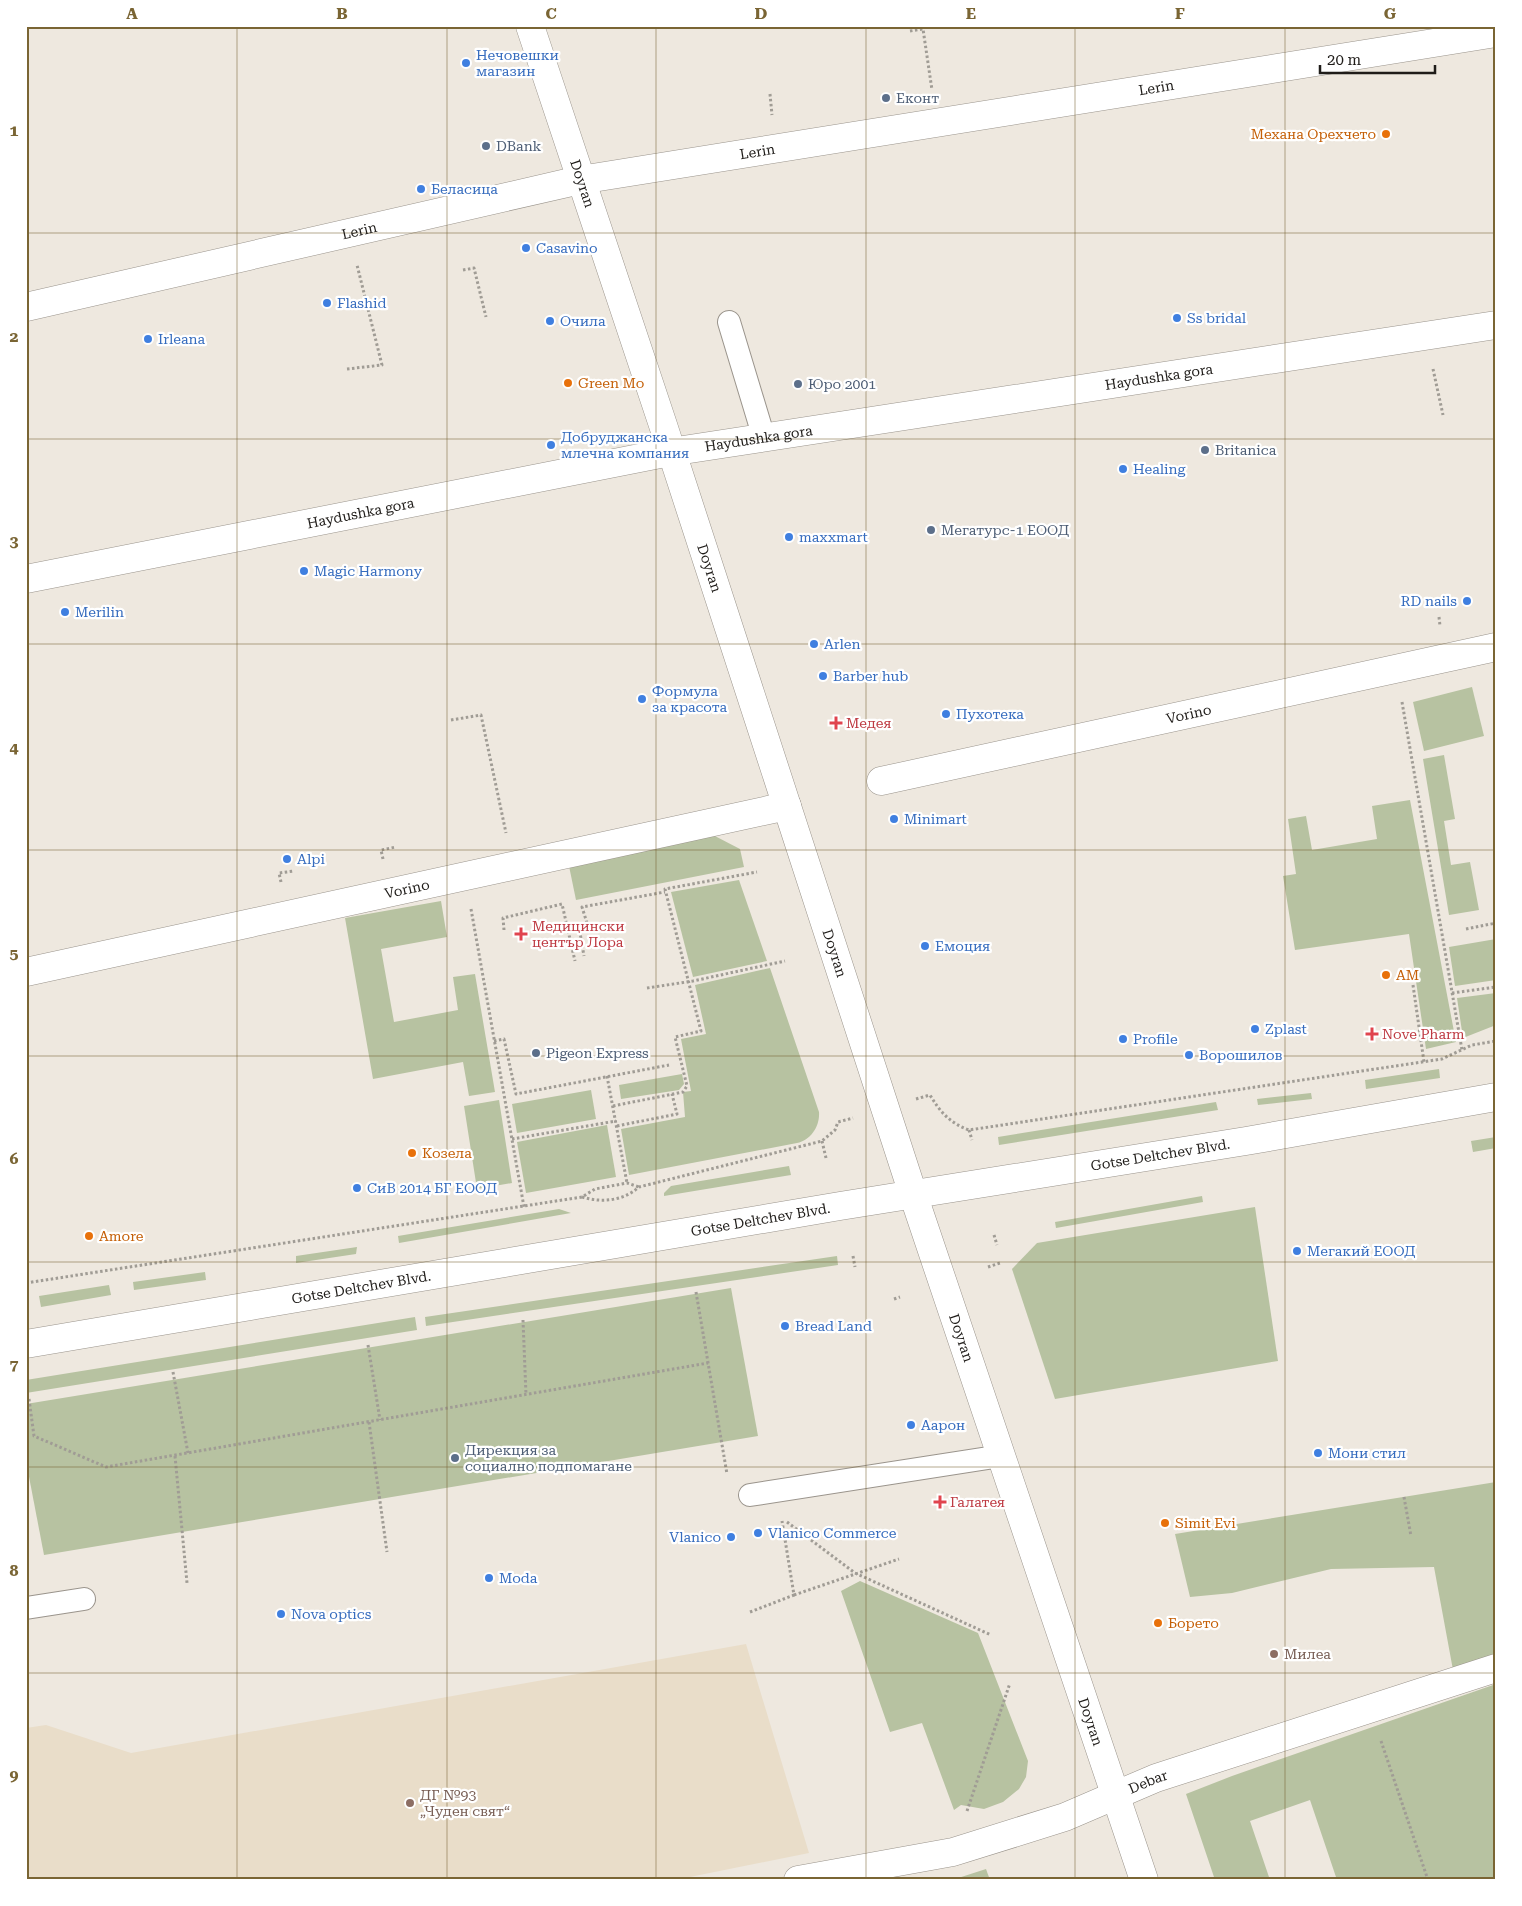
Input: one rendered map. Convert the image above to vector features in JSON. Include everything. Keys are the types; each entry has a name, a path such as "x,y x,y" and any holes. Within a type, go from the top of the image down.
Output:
{"street":[{"name":"Doyran","path":"530,26 913,1194 1144,1880"},
{"name":"Lerin","path":"26,307 580,180 1496,34"},
{"name":"Haydushka gora","path":"26,579 670,452 1496,325"},
{"name":"Vorino","path":"881,781 1496,647"},
{"name":"Vorino","path":"26,972 787,806"},
{"name":"Gotse Deltchev Blvd.","path":"26,1344 913,1194 1246,1141 1496,1097"},
{"name":"Debar","path":"798,1880 953,1852 1065,1817 1114,1794 1165,1775 1496,1668"}],"lane":[{"path":"729,322 764,438"},
{"path":"750,1495 1001,1456"},
{"path":"26,1608 84,1599"}],"path":[{"path":"910,31 923,29 936,122"},
{"path":"347,369 382,365 349,233"},
{"path":"463,270 474,268 486,317"},
{"path":"1434,372 1443,415"},
{"path":"1396,670 1462,1050"},
{"path":"451,720 481,715 512,866"},
{"path":"381,850 396,847"},
{"path":"279,873 294,871"},
{"path":"613,1106 683,1092 688,1086 675,1036 701,1031 664,889 757,872"},
{"path":"465,876 524,1207"},
{"path":"587,923 582,907 665,892"},
{"path":"504,930 503,918 562,904 575,961"},
{"path":"1466,929 1496,923"},
{"path":"568,930 579,927 584,956"},
{"path":"647,988 785,961"},
{"path":"1413,985 1424,1062"},
{"path":"1452,993 1496,987"},
{"path":"494,1041 504,1039 516,1094 669,1065"},
{"path":"921,1098 930,1095 939,1111 955,1125 969,1130 1442,1060 1472,1045 1496,1041"},
{"path":"607,1076 628,1183"},
{"path":"617,1126 677,1114 672,1094"},
{"path":"26,1283 582,1197 604,1201 618,1199 631,1194 639,1187 822,1141 835,1130 838,1122 847,1119"},
{"path":"512,1139 616,1121"},
{"path":"969,1130 972,1140"},
{"path":"822,1141 826,1158"},
{"path":"582,1197 595,1189 628,1183 639,1187"},
{"path":"994,1235 997,1245"},
{"path":"853,1256 855,1267"},
{"path":"988,1267 1000,1263"},
{"path":"696,1292 728,1479"},
{"path":"894,1299 900,1297"},
{"path":"523,1320 526,1395"},
{"path":"368,1345 380,1420"},
{"path":"29,1399 34,1436 106,1467 708,1363"},
{"path":"173,1372 188,1453"},
{"path":"368,1422 387,1552"},
{"path":"175,1456 187,1583"},
{"path":"1404,1497 1411,1536"},
{"path":"794,1595 781,1518 855,1573 991,1635"},
{"path":"750,1612 855,1573 899,1559"},
{"path":"953,1852 1010,1683"},
{"path":"1370,1709 1428,1880"}],"shaded area":[{"name":"ДГ №93 „Чуден свят“","path":"746,1644 809,1853 675,1880 26,1880 26,1728 46,1725 131,1753"}],"green space":[{"path":"1472,687 1484,736 1424,751 1413,702"},
{"path":"1444,755 1455,819 1444,821 1451,865 1470,862 1479,910 1449,915 1423,759"},
{"path":"1410,800 1456,1042 1426,1049 1409,934 1295,950 1283,876 1296,874 1288,819 1306,816 1312,850 1377,839 1372,806"},
{"path":"711,834 740,849 744,867 576,900 569,866"},
{"path":"739,880 767,961 693,977 671,892"},
{"path":"441,901 447,937 381,949 394,1022 458,1010 453,977 475,974 495,1092 469,1096 463,1062 373,1079 345,918"},
{"path":"1496,939 1496,980 1455,986 1449,947"},
{"path":"770,968 819,1112 814,1132 806,1139 797,1143 629,1175 621,1129 685,1117 683,1092 691,1091 681,1039 706,1034 695,985"},
{"path":"1496,993 1496,1025 1463,1038 1457,998"},
{"path":"1439,1069 1440,1078 1366,1089 1365,1080"},
{"path":"682,1074 684,1084 679,1090 621,1099 619,1085"},
{"path":"591,1090 596,1119 517,1133 512,1104"},
{"path":"1311,1093 1312,1099 1258,1105 1257,1099"},
{"path":"499,1100 512,1183 477,1189 464,1106"},
{"path":"1216,1102 1218,1110 999,1145 998,1137"},
{"path":"607,1125 616,1177 526,1193 517,1142"},
{"path":"1496,1137 1496,1148 1473,1152 1471,1141"},
{"path":"789,1166 791,1175 664,1196 664,1193 671,1186"},
{"path":"1202,1196 1203,1202 1056,1228 1055,1222"},
{"path":"1255,1207 1278,1361 1055,1399 1012,1269 1037,1243"},
{"path":"559,1209 571,1213 399,1243 398,1236"},
{"path":"357,1247 356,1254 296,1263 296,1256"},
{"path":"837,1256 838,1265 426,1326 425,1317"},
{"path":"205,1272 206,1280 134,1290 133,1282"},
{"path":"109,1285 111,1295 41,1307 39,1296"},
{"path":"731,1288 758,1436 44,1555 26,1461 26,1404"},
{"path":"415,1317 417,1330 26,1393 26,1380"},
{"path":"1496,1482 1496,1656 1453,1670 1434,1567 1331,1569 1232,1593 1190,1597 1175,1534"},
{"path":"860,1581 978,1633 1028,1761 1026,1777 1019,1789 1003,1802 984,1809 961,1805 954,1810 922,1723 890,1732 841,1591"},
{"path":"1496,1684 1496,1880 1337,1880 1310,1800 1250,1821 1270,1880 1215,1880 1186,1794 1232,1776"},
{"path":"986,1869 990,1880 952,1880"}],"place":[{"name":"Нечовешки магазин","path":"466,63"},
{"name":"Еконт","path":"886,98"},
{"name":"Механа Орехчето","path":"1386,134"},
{"name":"DBank","path":"486,146"},
{"name":"Беласица","path":"421,189"},
{"name":"Casavino","path":"526,248"},
{"name":"Flashid","path":"327,303"},
{"name":"Ss bridal","path":"1177,318"},
{"name":"Очила","path":"550,321"},
{"name":"Irleana","path":"148,339"},
{"name":"Green Mo","path":"568,383"},
{"name":"Юро 2001","path":"798,384"},
{"name":"Добруджанска млечна компания","path":"551,445"},
{"name":"Britanica","path":"1205,450"},
{"name":"Healing","path":"1123,469"},
{"name":"Мегатурс-1 ЕООД","path":"931,530"},
{"name":"maxxmart","path":"789,537"},
{"name":"Magic Harmony","path":"304,571"},
{"name":"RD nails","path":"1467,601"},
{"name":"Merilin","path":"65,612"},
{"name":"Arlen","path":"814,644"},
{"name":"Barber hub","path":"823,676"},
{"name":"Формула за красота","path":"642,699"},
{"name":"Пухотека","path":"946,714"},
{"name":"Медея","path":"836,723"},
{"name":"Minimart","path":"894,819"},
{"name":"Alpi","path":"287,859"},
{"name":"Медицински център Лора","path":"521,934"},
{"name":"Емоция","path":"925,946"},
{"name":"АМ","path":"1386,975"},
{"name":"Zplast","path":"1255,1029"},
{"name":"Nove Pharm","path":"1372,1034"},
{"name":"Profile","path":"1123,1039"},
{"name":"Pigeon Express","path":"536,1053"},
{"name":"Ворошилов","path":"1189,1055"},
{"name":"Козела","path":"412,1153"},
{"name":"СиВ 2014 БГ ЕООД","path":"357,1188"},
{"name":"Amore","path":"89,1236"},
{"name":"Мегакий ЕООД","path":"1297,1251"},
{"name":"Bread Land","path":"785,1326"},
{"name":"Аарон","path":"911,1425"},
{"name":"Мони стил","path":"1318,1453"},
{"name":"Дирекция за социално подпомагане","path":"455,1458"},
{"name":"Галатея","path":"940,1502"},
{"name":"Simit Evi","path":"1165,1523"},
{"name":"Vlanico Commerce","path":"758,1533"},
{"name":"Vlanico","path":"731,1537"},
{"name":"Moda","path":"489,1578"},
{"name":"Nova optics","path":"281,1614"},
{"name":"Борето","path":"1158,1623"},
{"name":"Милеа","path":"1274,1654"},
{"name":"ДГ №93 „Чуден свят“","path":"410,1803"}]}
